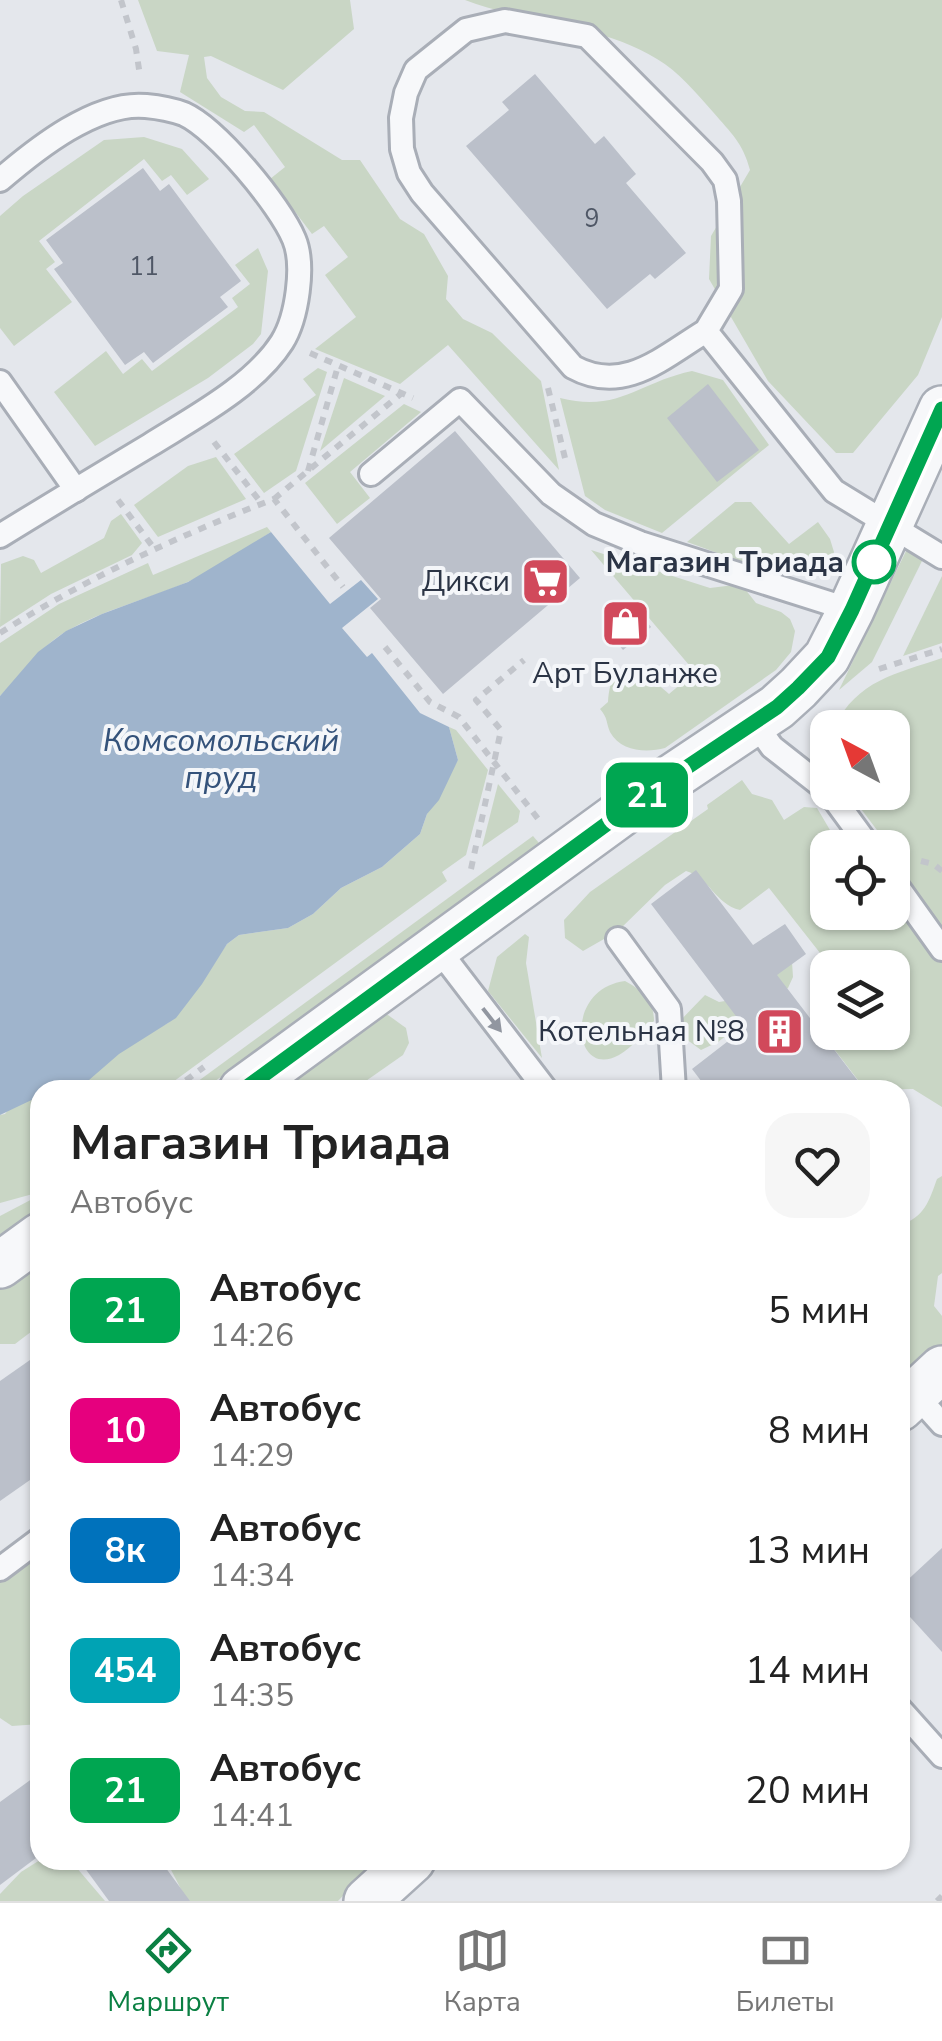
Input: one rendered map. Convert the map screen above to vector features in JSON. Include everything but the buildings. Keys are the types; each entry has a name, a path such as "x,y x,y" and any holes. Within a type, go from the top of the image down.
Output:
{"street":[{"path":"231,1073 438,949 798,688 828,657 942,409"},
{"path":"0,1265 30,1243"},
{"path":"367,1901 401,1870"}],"lane":[{"path":"506,21 588,36 725,180 731,289 706,331 642,370 610,380 590,376 574,367 409,172 402,148 401,118 416,70 466,30 506,21"},
{"path":"0,180 65,130 114,109 144,106 185,115 224,144 264,193 295,240 299,292 282,342 244,382 0,536"},
{"path":"706,331 818,474 856,507 942,558"},
{"path":"0,382 76,490"},
{"path":"371,474 460,400 551,494 594,524 640,543 852,610"},
{"path":"754,722 772,748 810,778"},
{"path":"910,904 942,948"},
{"path":"618,938 670,1009 674,1080"},
{"path":"438,949 538,1080"},
{"path":"0,1569 30,1546"},
{"path":"910,1720 942,1756"}],"path":[{"path":"121,0 136,49 144,106"},
{"path":"531,318 578,513"},
{"path":"282,342 446,412"},
{"path":"307,472 338,366"},
{"path":"1,632 153,547 274,499 402,393"},
{"path":"194,417 262,504"},
{"path":"100,475 153,547"},
{"path":"274,499 344,587"},
{"path":"385,647 430,702 459,717 495,760 540,820 526,830"},
{"path":"879,670 942,649"},
{"path":"484,861 471,871 501,730 476,700 524,660"}],"green space":[{"path":"138,0 350,0 354,29 283,90 211,56 204,57 207,78 221,97 245,111 264,112 342,160 360,160 400,219 424,234 448,276 446,299 463,319 492,333 541,381 559,470 448,345 400,384 315,349 356,317 325,275 348,257 324,226 312,234 270,179 285,167 254,125 244,132 180,92 189,55 157,51"},
{"path":"465,0 942,0 942,317 918,375 853,453 836,453 768,381 709,279 711,236 750,170 740,145 725,126 672,70 635,47"},
{"path":"144,137 182,149 209,179 187,195 171,175 162,181 144,159 39,241 55,262 46,269 72,302 14,346 0,328 0,216 104,140"},
{"path":"258,248 268,271 261,334 253,344 208,378 95,446 54,392 106,351 123,374 142,359 152,371 238,307 232,298 250,284 235,265"},
{"path":"318,368 327,372 296,471 264,493 234,454 316,395 303,379"},
{"path":"692,371 723,380 769,445 662,533 605,510 585,496 560,398 580,402 614,399"},
{"path":"344,378 385,396 320,451"},
{"path":"404,404 421,412 350,472 370,498 337,524 305,483"},
{"path":"216,457 246,499 158,537 134,505 188,466"},
{"path":"735,502 751,502 789,544 818,522 834,552 828,567 817,573 781,572 687,542"},
{"path":"121,514 142,543 132,555 51,594 0,627 1,564 23,556 34,560 41,573 104,538 111,521"},
{"path":"267,527 271,532 206,573 95,617 57,637 0,696 0,643 59,604 148,563 153,575"},
{"path":"591,550 710,588 734,585 745,589 756,603 790,619 795,631 791,652 776,670 665,748 643,750 621,744 610,732 600,709 608,702 616,674 630,668 669,694 695,672"},
{"path":"906,551 923,559 872,662 839,690"},
{"path":"942,576 942,643 903,656"},
{"path":"942,658 942,1107 910,1089 910,1080 858,1080 835,1050 910,1050 910,950 818,950 769,888 740,910 686,871 665,885 618,931 583,951 565,938 564,920 590,892 708,809 707,805 742,780 752,794 772,800 784,820 804,807 810,807 818,810 830,830 810,830 810,930 910,930 910,830 877,830 862,810 910,810 910,710 845,710 879,681"},
{"path":"449,727 456,730 488,770 466,855 442,872 447,881 176,1080 55,1080 168,1023 227,944 239,935 288,928 313,914 341,888 382,867 420,834 458,760"},
{"path":"498,784 520,811 518,822 482,847"},
{"path":"533,836 539,843 217,1080 200,1080"},
{"path":"525,934 529,937 526,963 542,1058 488,991 497,957"},
{"path":"763,938 768,938 792,962 793,977 788,988 718,1042 701,1050 676,1025 705,995 725,1001"},
{"path":"625,981 646,997 654,1021 619,1055 604,1060 592,1056 581,1031 584,1015 591,1000 605,988"},
{"path":"377,1013 388,1015 406,1028 409,1043 403,1055 367,1080 281,1080"},
{"path":"30,1093 30,1195 0,1203 0,1115"},
{"path":"942,1176 942,1273 938,1276 934,1306 942,1316 942,1352 910,1381 910,1221 921,1213"},
{"path":"30,1200 30,1216 0,1238 0,1216"},
{"path":"30,1252 30,1333 15,1344 0,1344 0,1277"},
{"path":"30,1550 30,1725 12,1726 0,1718 0,1565"},
{"path":"30,1866 30,1870 79,1870 105,1901 0,1901 0,1894"},
{"path":"171,1870 367,1870 338,1901 187,1901"}],"water":[{"name":"Комсомольский пруд","path":"271,532 330,604 361,580 378,599 342,628 367,657 372,653 420,713 449,727 458,760 420,834 382,867 341,888 313,914 288,928 239,935 227,944 176,1018 119,1054 89,1080 30,1080 30,1101 0,1115 0,696 38,652 66,631 188,582"}],"bus line":[{"name":"21","path":"257,1080 653,790 777,707 798,688 828,657 942,409"}],"place":[{"name":"Магазин Триада","path":"874,562"},
{"name":"Дикси","path":"545,581"},
{"name":"Арт Буланже","path":"625,624"},
{"name":"Котельная №8","path":"780,1031"}]}
